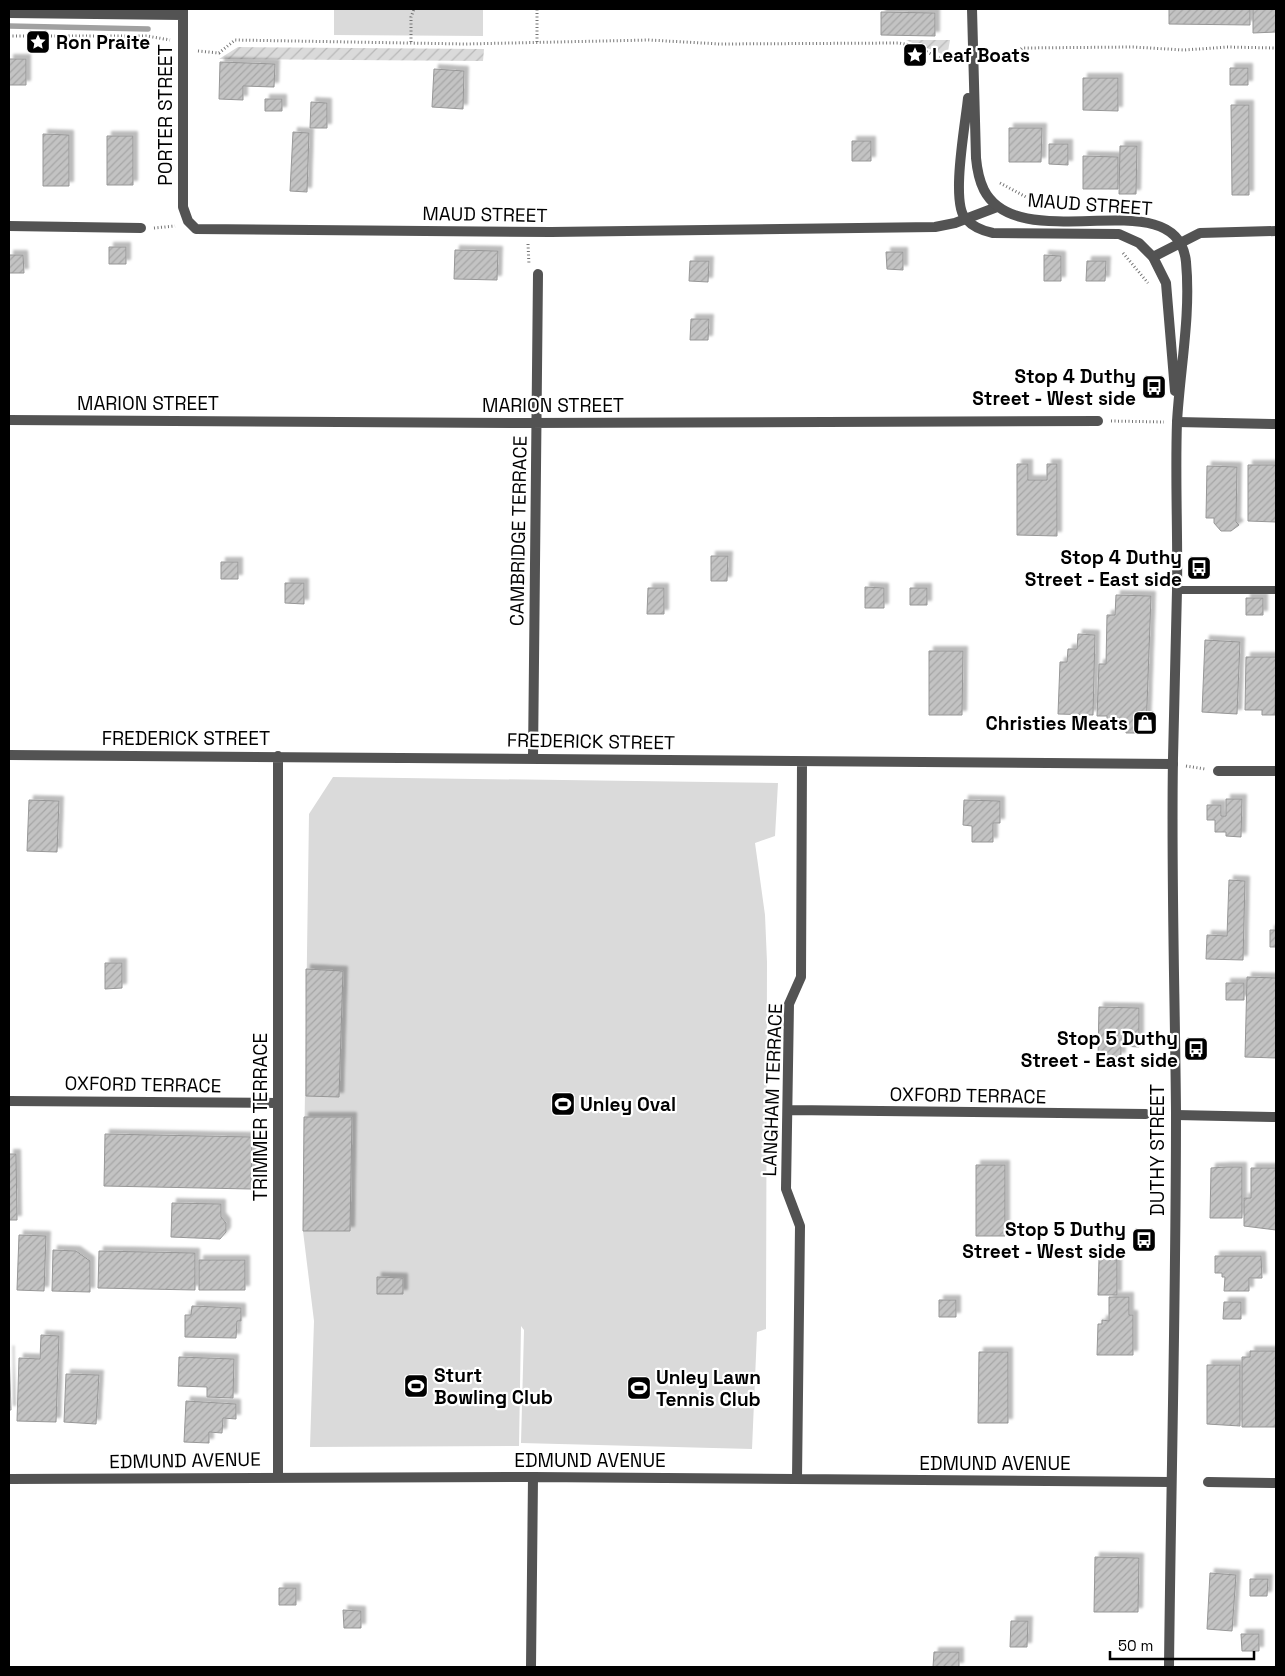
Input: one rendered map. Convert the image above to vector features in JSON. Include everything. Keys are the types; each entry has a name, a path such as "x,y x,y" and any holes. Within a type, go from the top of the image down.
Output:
{"street":[{"path":"972,9 972,59 978,173 985,193 998,207"},
{"path":"9,13 183,12"},
{"name":"PORTER STREET","path":"183,12 183,207 188,221"},
{"path":"965,219 959,207 958,190 972,59"},
{"name":"MAUD STREET","path":"188,221 196,229 528,231 935,227 998,207 1014,216 1032,221 1139,222 1163,228 1182,242"},
{"name":"MAUD STREET","path":"965,219 982,230 993,233 1119,234 1139,242 1153,257"},
{"path":"9,226 141,228"},
{"path":"1153,257 1200,233 1276,231"},
{"name":"DUTHY STREET","path":"1177,422 1187,299 1186,260 1182,242"},
{"name":"DUTHY STREET","path":"1153,257 1166,283 1177,422 1177,590 1173,764 1176,1115 1169,1667"},
{"name":"CAMBRIDGE TERRACE","path":"533,758 538,274"},
{"name":"MARION STREET","path":"9,420 537,423 1098,421"},
{"path":"1177,422 1276,424"},
{"name":"FREDERICK STREET","path":"9,755 1173,764"},
{"name":"TRIMMER TERRACE","path":"278,756 278,1477"},
{"name":"LANGHAM TERRACE","path":"797,1479 800,1226 786,1189 789,1110 789,1004 801,978 802,762"},
{"path":"1218,771 1276,771"},
{"name":"OXFORD TERRACE","path":"9,1101 277,1103"},
{"name":"OXFORD TERRACE","path":"789,1110 1146,1114"},
{"path":"1176,1115 1276,1117"},
{"path":"531,1667 532,1477"},
{"name":"EDMUND AVENUE","path":"9,1479 532,1477 1171,1482"},
{"path":"1208,1482 1276,1482"}],"lane":[{"path":"1177,590 1276,590"}],"path":[{"path":"411,42 411,17 414,9"},
{"path":"536,42 537,9"},
{"path":"9,36 147,36 171,40"},
{"path":"198,53 219,53 235,40 411,42 649,40 720,44 899,43 915,46 939,58 949,59"},
{"path":"991,59 1014,57 1022,48 1133,47 1184,50 1227,47 1276,48"},
{"path":"992,178 1006,188 1042,205"},
{"path":"141,228 168,228 188,221"},
{"path":"528,231 528,263 538,274"},
{"path":"1122,251 1151,285"},
{"path":"1098,421 1177,422"},
{"path":"1173,764 1218,771"}],"shaded area":[{"path":"334,9 483,9 483,36 334,35"},
{"path":"906,40 950,40 947,57 938,52"},
{"path":"238,47 484,49 483,61 219,59"},
{"path":"333,777 778,783 775,836 755,843 765,915 767,962 766,1329 757,1332 752,1449 521,1443 524,1330 521,1326 519,1446 310,1447 314,1321 303,1231 309,814"}],"building":[{"path":"1169,9 1250,9 1250,25 1169,24"},
{"path":"1253,9 1276,9 1276,32 1253,33"},
{"path":"881,12 935,13 935,36 881,35"},
{"path":"9,59 26,59 26,85 9,85"},
{"path":"220,62 275,64 274,87 243,86 243,100 219,99"},
{"path":"1230,68 1248,68 1248,85 1230,85"},
{"path":"434,69 464,71 463,109 432,107"},
{"path":"1083,78 1118,78 1118,111 1083,110"},
{"path":"265,99 282,99 282,111 265,111"},
{"path":"311,102 327,103 327,128 310,128"},
{"path":"1231,105 1249,105 1249,195 1232,195"},
{"path":"1009,128 1042,128 1041,162 1009,162"},
{"path":"293,132 309,133 307,192 290,191"},
{"path":"43,134 69,135 69,186 43,186"},
{"path":"107,136 133,136 133,185 107,185"},
{"path":"852,141 871,141 871,161 852,161"},
{"path":"1049,144 1068,144 1068,165 1049,164"},
{"path":"1120,146 1137,146 1136,194 1119,194"},
{"path":"1083,156 1118,157 1118,189 1083,189"},
{"path":"109,247 126,247 126,264 109,264"},
{"path":"455,250 498,251 497,280 454,279"},
{"path":"886,252 903,252 903,270 887,269"},
{"path":"9,255 23,255 24,273 9,273"},
{"path":"1044,255 1061,256 1061,281 1044,281"},
{"path":"690,261 709,261 708,282 689,281"},
{"path":"1087,261 1106,261 1105,281 1086,281"},
{"path":"691,319 709,319 708,340 690,340"},
{"path":"1017,464 1028,464 1028,480 1047,480 1047,464 1057,464 1057,536 1017,535"},
{"path":"1248,465 1276,465 1276,522 1248,521"},
{"path":"1207,466 1237,467 1236,522 1239,525 1231,531 1221,531 1214,523 1214,518 1206,518"},
{"path":"711,556 728,556 727,581 711,581"},
{"path":"221,562 238,562 238,579 221,579"},
{"path":"285,583 304,583 304,604 285,603"},
{"path":"865,587 884,588 884,608 865,608"},
{"path":"648,588 664,588 664,614 647,614"},
{"path":"910,588 927,588 927,605 910,605"},
{"path":"1116,595 1151,596 1146,733 1126,733 1126,728 1107,727 1107,716 1097,716 1099,664 1106,664 1107,615 1115,615"},
{"path":"1246,598 1263,598 1263,615 1246,615"},
{"path":"1078,634 1095,635 1093,715 1058,714 1060,662 1067,662 1068,649 1077,649"},
{"path":"1205,640 1240,642 1237,714 1202,712"},
{"path":"929,651 963,651 962,715 929,715"},
{"path":"1246,657 1276,657 1275,715 1262,715 1262,710 1245,710"},
{"path":"1226,799 1242,799 1241,837 1226,836 1226,832 1215,832 1215,820 1207,820 1207,805 1221,805 1221,816 1226,816"},
{"path":"29,800 59,801 57,852 27,851"},
{"path":"964,800 1000,801 1000,823 993,823 993,842 972,842 972,826 963,825"},
{"path":"1229,880 1245,881 1243,960 1206,959 1207,935 1227,936"},
{"path":"1270,930 1276,930 1276,947 1270,947"},
{"path":"105,963 122,963 122,988 105,989"},
{"path":"306,969 343,971 339,1097 306,1096"},
{"path":"1247,977 1276,978 1276,1058 1245,1057"},
{"path":"1226,983 1244,983 1244,1000 1226,1000"},
{"path":"1099,1007 1139,1008 1139,1047 1121,1046 1121,1057 1098,1057"},
{"path":"304,1117 352,1117 350,1231 303,1231"},
{"path":"105,1134 252,1137 251,1189 104,1186"},
{"path":"9,1154 16,1154 17,1220 9,1220"},
{"path":"976,1165 1005,1165 1005,1236 976,1236"},
{"path":"1242,1167 1242,1218 1210,1218 1211,1168"},
{"path":"1251,1168 1276,1168 1276,1230 1244,1226 1244,1198 1251,1198"},
{"path":"172,1203 221,1204 221,1217 226,1223 226,1232 220,1239 171,1237"},
{"path":"19,1235 46,1236 44,1291 17,1290"},
{"path":"53,1250 76,1251 90,1261 90,1292 52,1291"},
{"path":"99,1251 195,1253 195,1290 98,1288"},
{"path":"1215,1256 1261,1256 1262,1278 1249,1278 1249,1291 1224,1291 1225,1277 1222,1277 1222,1273 1215,1273"},
{"path":"1099,1259 1117,1260 1117,1295 1098,1295"},
{"path":"199,1260 245,1260 245,1290 199,1290"},
{"path":"377,1277 403,1278 403,1294 377,1294"},
{"path":"1109,1297 1129,1297 1129,1315 1133,1315 1133,1355 1097,1355 1098,1324 1102,1324 1102,1320 1109,1321"},
{"path":"939,1300 956,1300 956,1317 939,1317"},
{"path":"1224,1302 1241,1302 1241,1319 1223,1319"},
{"path":"192,1306 241,1308 241,1321 237,1321 236,1338 185,1337 185,1315 191,1315"},
{"path":"41,1335 59,1336 56,1422 17,1421 19,1358 40,1359"},
{"path":"9,1350 11,1410 9,1410"},
{"path":"1250,1351 1276,1351 1276,1427 1242,1427 1242,1357 1250,1357"},
{"path":"979,1352 1008,1352 1008,1423 978,1423"},
{"path":"179,1357 234,1359 233,1398 207,1397 207,1387 178,1386"},
{"path":"1207,1365 1240,1365 1240,1426 1207,1424"},
{"path":"66,1374 99,1375 96,1424 64,1422"},
{"path":"186,1401 236,1404 236,1419 223,1418 222,1433 209,1432 209,1443 184,1442"},
{"path":"1095,1557 1139,1558 1138,1612 1094,1612"},
{"path":"1210,1573 1236,1575 1232,1631 1207,1629"},
{"path":"1250,1579 1268,1579 1267,1596 1250,1596"},
{"path":"279,1588 296,1588 296,1605 279,1605"},
{"path":"343,1610 361,1611 361,1628 344,1628"},
{"path":"1011,1621 1028,1621 1027,1647 1010,1647"},
{"path":"1241,1634 1259,1634 1259,1651 1242,1651"},
{"path":"934,1652 959,1652 959,1667 933,1667"}],"waterway":[{"path":"9,26 148,29"}],"place":[{"name":"Ron Praite","path":"38,42"},
{"name":"Leaf Boats","path":"915,55"},
{"name":"Stop 4 Duthy Street - West side","path":"1154,387"},
{"name":"Stop 4 Duthy Street - East side","path":"1199,568"},
{"name":"Christies Meats","path":"1145,723"},
{"name":"Stop 5 Duthy Street - East side","path":"1196,1049"},
{"name":"Unley Oval","path":"563,1104"},
{"name":"Stop 5 Duthy Street - West side","path":"1144,1240"},
{"name":"Sturt Bowling Club","path":"416,1386"},
{"name":"Unley Lawn Tennis Club","path":"639,1388"}]}
